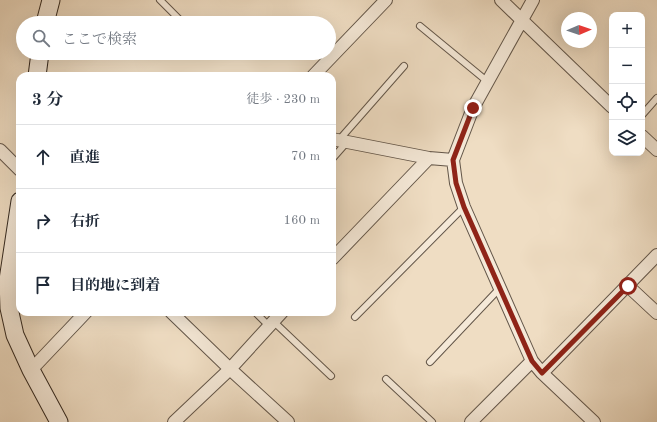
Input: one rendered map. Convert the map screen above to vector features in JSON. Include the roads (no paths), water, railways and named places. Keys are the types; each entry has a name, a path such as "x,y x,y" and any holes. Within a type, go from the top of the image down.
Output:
{"street":[{"path":"47,16 51,0"},
{"path":"336,52 386,0"},
{"path":"501,0 609,104"},
{"path":"533,0 473,108 453,160 456,183 464,207 532,361 542,373 594,422"},
{"path":"38,72 39,60"},
{"path":"317,72 328,60"},
{"path":"645,139 657,150"},
{"path":"339,140 429,158 453,160"},
{"path":"0,150 16,166"},
{"path":"336,255 429,158"},
{"path":"16,227 8,280 9,308 15,335 31,370 59,422"},
{"path":"542,373 657,256"},
{"path":"628,286 657,313"},
{"path":"31,370 82,316"},
{"path":"175,316 288,422"},
{"path":"174,422 230,369 275,319"},
{"path":"471,422 532,361"}],"lane":[{"path":"160,0 176,16"},
{"path":"420,26 488,82"},
{"path":"339,140 404,66"},
{"path":"645,112 657,98"},
{"path":"355,317 464,207"},
{"path":"430,362 500,288"},
{"path":"275,319 331,376"},
{"path":"386,379 432,422"}]}
